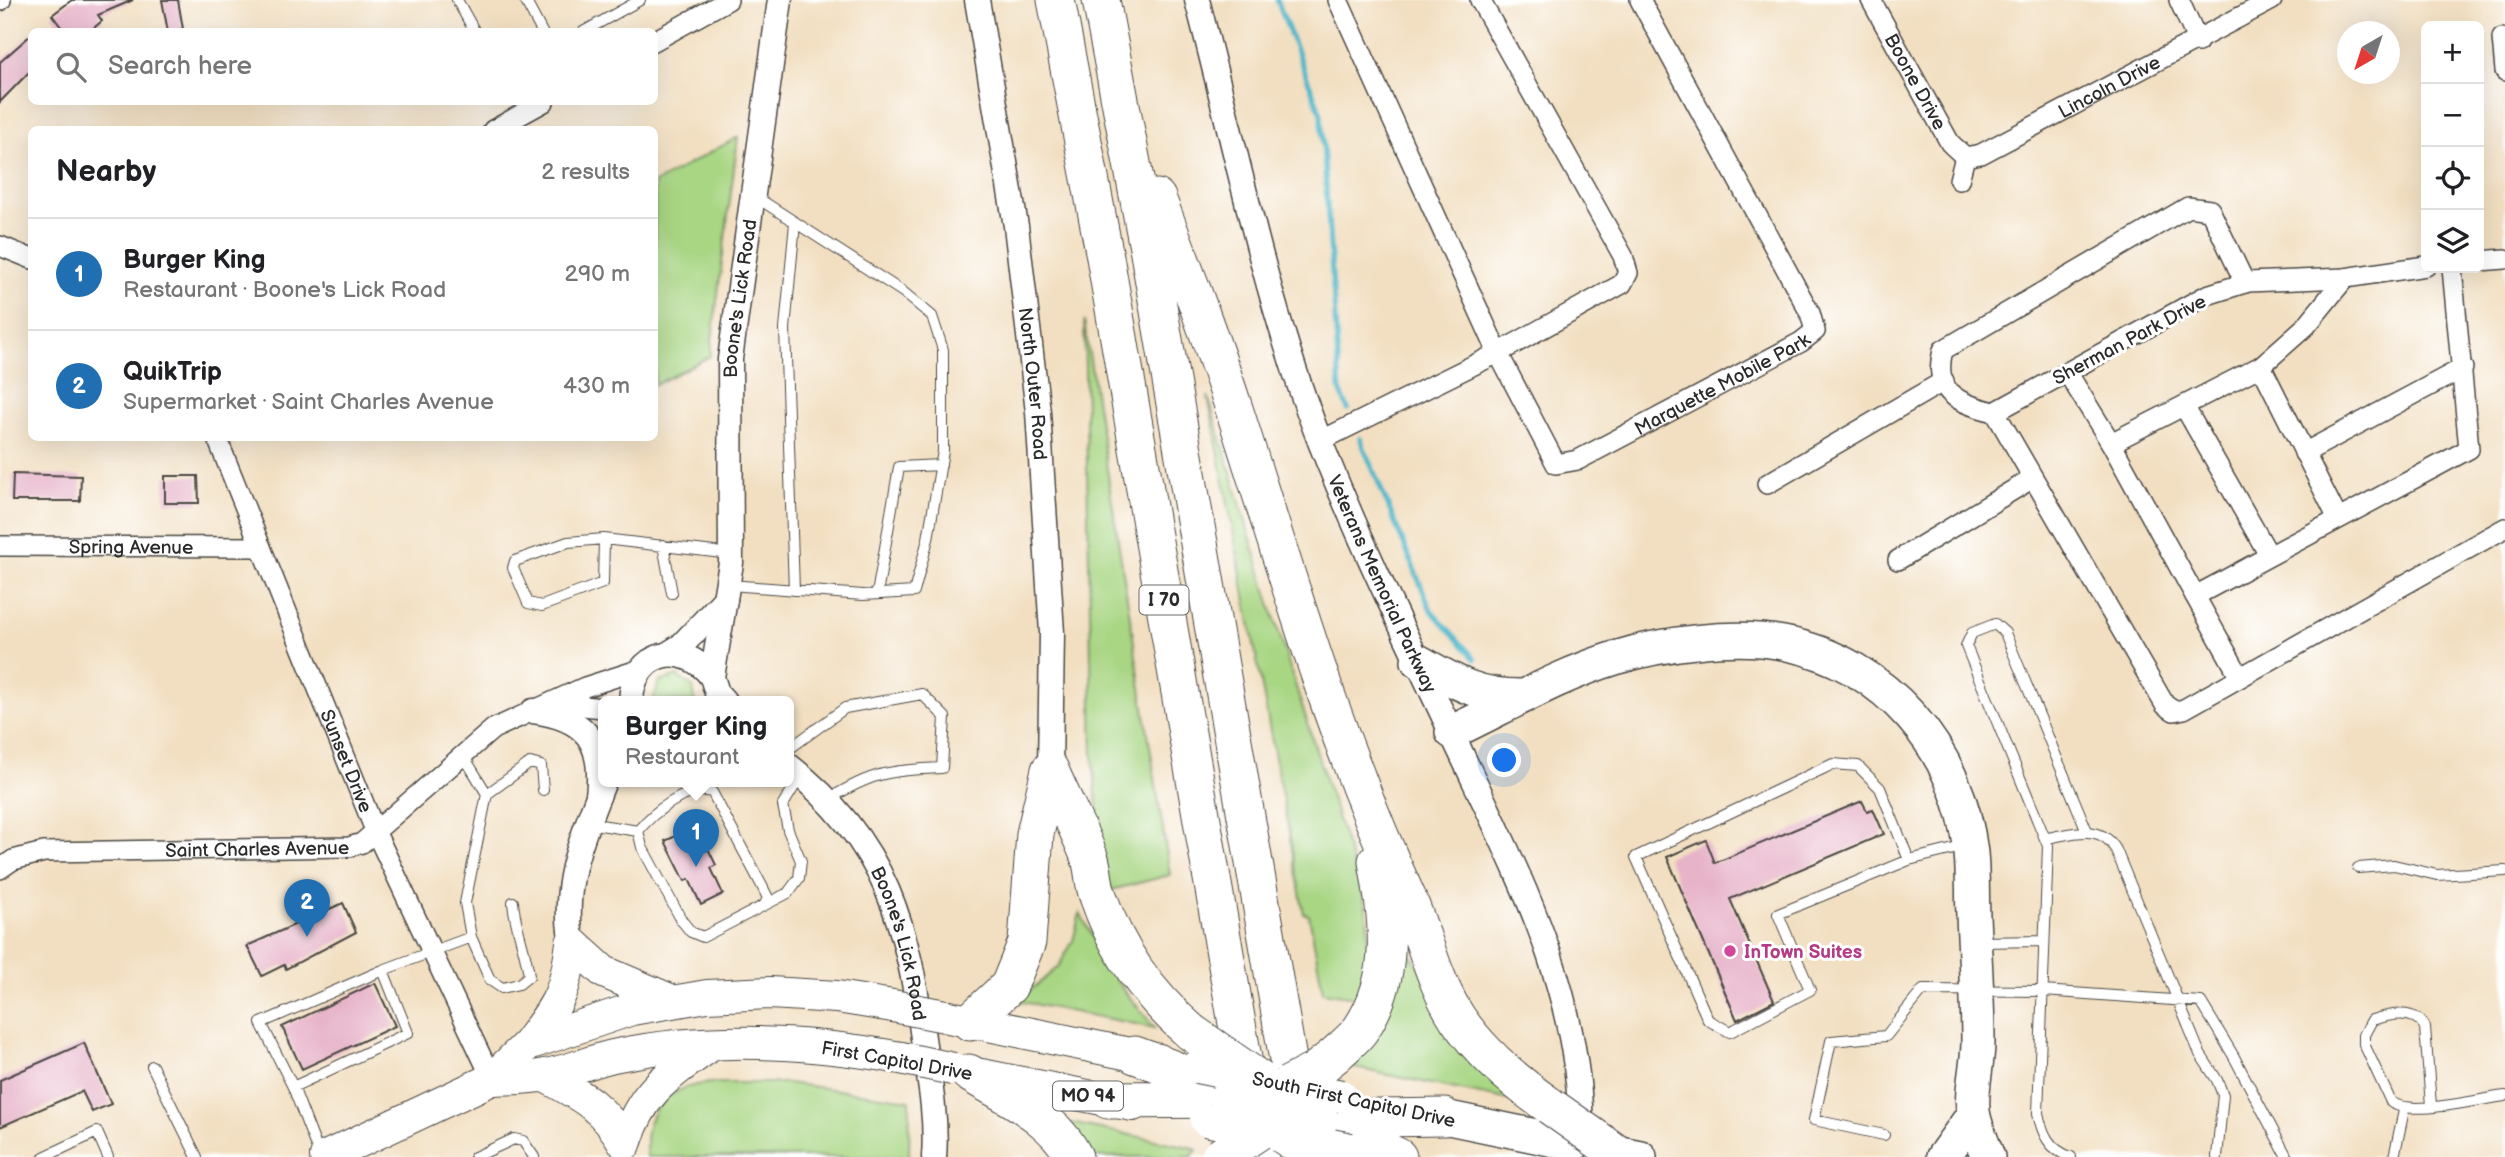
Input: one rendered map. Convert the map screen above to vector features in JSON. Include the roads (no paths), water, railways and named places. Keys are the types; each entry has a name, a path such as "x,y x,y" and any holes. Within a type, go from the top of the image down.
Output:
{"highway":[{"name":"I 70","path":"1056,0 1275,1141"},
{"name":"I 70","path":"1101,0 1125,116 1275,1141"},
{"path":"1125,116 1210,338 1310,651 1369,815 1412,910 1434,973 1458,1018 1485,1053 1585,1142"},
{"path":"1452,732 1617,657 1668,648 1731,640 1782,643 1812,650 1867,677 1915,719 1949,771 1959,797 1970,845 1978,989 1978,1047 1973,1115 1988,1157"},
{"path":"1418,661 1475,692 1497,697 1527,696"},
{"path":"958,1019 1009,986 1027,942 1035,834 1050,770"},
{"path":"1050,770 1090,859 1096,893 1107,920 1128,961 1162,1005 1204,1083"},
{"path":"1108,1100 1204,1083 1275,1085 1315,1071 1360,1030 1372,1009 1389,951 1369,815"},
{"path":"1135,1055 1204,1083 1275,1141"},
{"path":"961,1071 1041,1118 1057,1132 1074,1157"},
{"path":"1204,1083 1275,1085 1337,1129 1398,1157"},
{"path":"1943,1157 1973,1115"},
{"path":"1220,1157 1275,1141 1337,1129 1444,1117"},
{"name":"South First Capitol Drive","path":"1444,1117 1585,1142"}],"main road":[{"path":"572,943 604,972 672,1001"},
{"path":"528,1044 556,1005 566,985 572,943"},
{"name":"First Capitol Drive","path":"326,1157 492,1079 528,1044 569,1028 672,1001 770,993 837,998 893,1006 1135,1055"},
{"name":"First Capitol Drive","path":"492,1079 545,1076 617,1055 714,1043 784,1043 847,1048 1108,1100"},
{"path":"627,1150 633,1118 649,1093 661,1080 714,1043"},
{"path":"545,1076 596,1105 612,1121 627,1150"},
{"path":"1337,1129 1390,1157"}],"street":[{"path":"658,39 728,0"},
{"name":"Boone's Lick Road","path":"718,693 731,554 730,359 780,0"},
{"name":"North Outer Road","path":"977,0 1016,226 1038,412 1052,633 1050,770"},
{"name":"Veterans Memorial Parkway","path":"1197,0 1271,288 1320,441 1367,554 1529,895 1556,967 1569,1018 1580,1083 1585,1142"},
{"name":"Marquette Mobile Park","path":"1338,0 1498,353 1556,464 1578,460 1801,342 1815,331 1810,313 1640,0"},
{"path":"1320,441 1498,353 1622,284 1628,273 1623,256 1480,0"},
{"name":"Boone Drive","path":"1871,0 1950,143 1965,157"},
{"path":"2179,0 2198,42"},
{"name":"Lincoln Drive","path":"1965,157 1981,154 2198,42 2272,0"},
{"path":"2502,38 2505,71"},
{"path":"497,126 517,108"},
{"path":"1959,180 1965,157"},
{"path":"2245,283 2210,209 2188,207 1943,350 1939,367 1949,393 1963,404 1995,412 2165,705 2174,711 2185,709 2505,527"},
{"path":"0,246 28,257"},
{"path":"2484,261 2505,260"},
{"name":"Sherman Park Drive","path":"1995,412 2207,295 2245,283 2345,278 2421,267"},
{"path":"2195,596 2337,517 2469,449 2453,273"},
{"path":"2112,443 2261,366 2306,326 2345,278"},
{"path":"2261,366 2337,517"},
{"path":"2304,453 2463,368"},
{"path":"2067,372 2112,443 2240,677"},
{"path":"1767,484 1944,381"},
{"path":"2184,406 2269,555"},
{"name":"Sunset Drive","path":"218,441 376,833 435,952 492,1079"},
{"path":"1898,560 2033,478"},
{"name":"Spring Avenue","path":"0,546 261,547"},
{"path":"631,696 641,669 649,662 668,654 726,592"},
{"path":"668,654 692,658 718,693"},
{"name":"Saint Charles Avenue","path":"0,869 13,860 44,852 349,847 362,844 493,729 585,687 641,669"},
{"path":"543,707 584,730 598,752"},
{"name":"Saint Charles Avenue","path":"543,707 598,708"},
{"name":"Boone's Lick Road","path":"795,771 827,800 873,860 902,925 914,972 933,1109 933,1157"},
{"path":"572,943 568,898 578,844 605,787"}],"lane":[{"path":"457,0 473,28"},
{"path":"525,0 540,28"},
{"path":"590,28 640,0"},
{"path":"726,592 794,590 863,595 914,592 928,539 941,466 943,350 932,316 903,292 752,195"},
{"path":"794,590 785,329 795,223"},
{"path":"877,594 900,467 941,466"},
{"path":"604,539 603,583 542,606 528,603 513,568 515,561 568,542 604,539 731,554"},
{"path":"663,545 672,593"},
{"path":"2071,1157 2054,1149 2038,1113 2047,838 1966,646 1968,636 1991,624 1999,626 2006,633 2087,831"},
{"path":"794,746 845,708 922,694 945,717 942,768 890,771 861,779 827,800"},
{"path":"463,755 487,794"},
{"path":"513,902 514,925 527,960 529,976 519,984 502,988 490,980 471,937 465,903 487,794 530,763 541,766 543,790"},
{"path":"1909,860 1880,788 1858,766 1833,764 1636,857 1708,1020 1730,1032 1810,990 1779,914 1909,860 1970,845"},
{"path":"766,902 788,893 799,878 801,861 788,830 783,805 789,787"},
{"path":"712,792 768,898 764,907 703,937 691,932 642,847 638,831 651,814 694,793 712,792"},
{"path":"587,822 638,831"},
{"path":"2047,838 2087,831 2107,837 2116,850 2200,1054 2217,1080 2223,1095 2217,1157"},
{"path":"2358,869 2394,865 2438,875 2505,871"},
{"path":"320,1157 293,1087 261,1023 383,970 471,937"},
{"path":"1975,942 2043,941"},
{"path":"293,1087 408,1033 383,970"},
{"path":"1884,1135 1814,1120 1830,1041 1886,1036 1923,990 2043,991 2201,1002 2234,1055 2287,1157"},
{"path":"2431,1106 2425,1027 2421,1019 2411,1014 2380,1018 2367,1026 2364,1044 2391,1102 2403,1110 2505,1096"},
{"path":"152,1066 197,1157"},
{"path":"2394,1157 2403,1110"},
{"path":"44,1157 97,1132 108,1157"},
{"path":"475,1157 514,1139 523,1141 534,1157"}],"waterway":[{"path":"1277,0 1321,114 1340,390 1348,409"},
{"path":"1360,438 1431,610 1475,659"}],"place":[{"name":"Burger King","path":"696,867"},
{"name":"QuikTrip","path":"307,937"},
{"name":"InTown Suites","path":"1730,951"}]}
